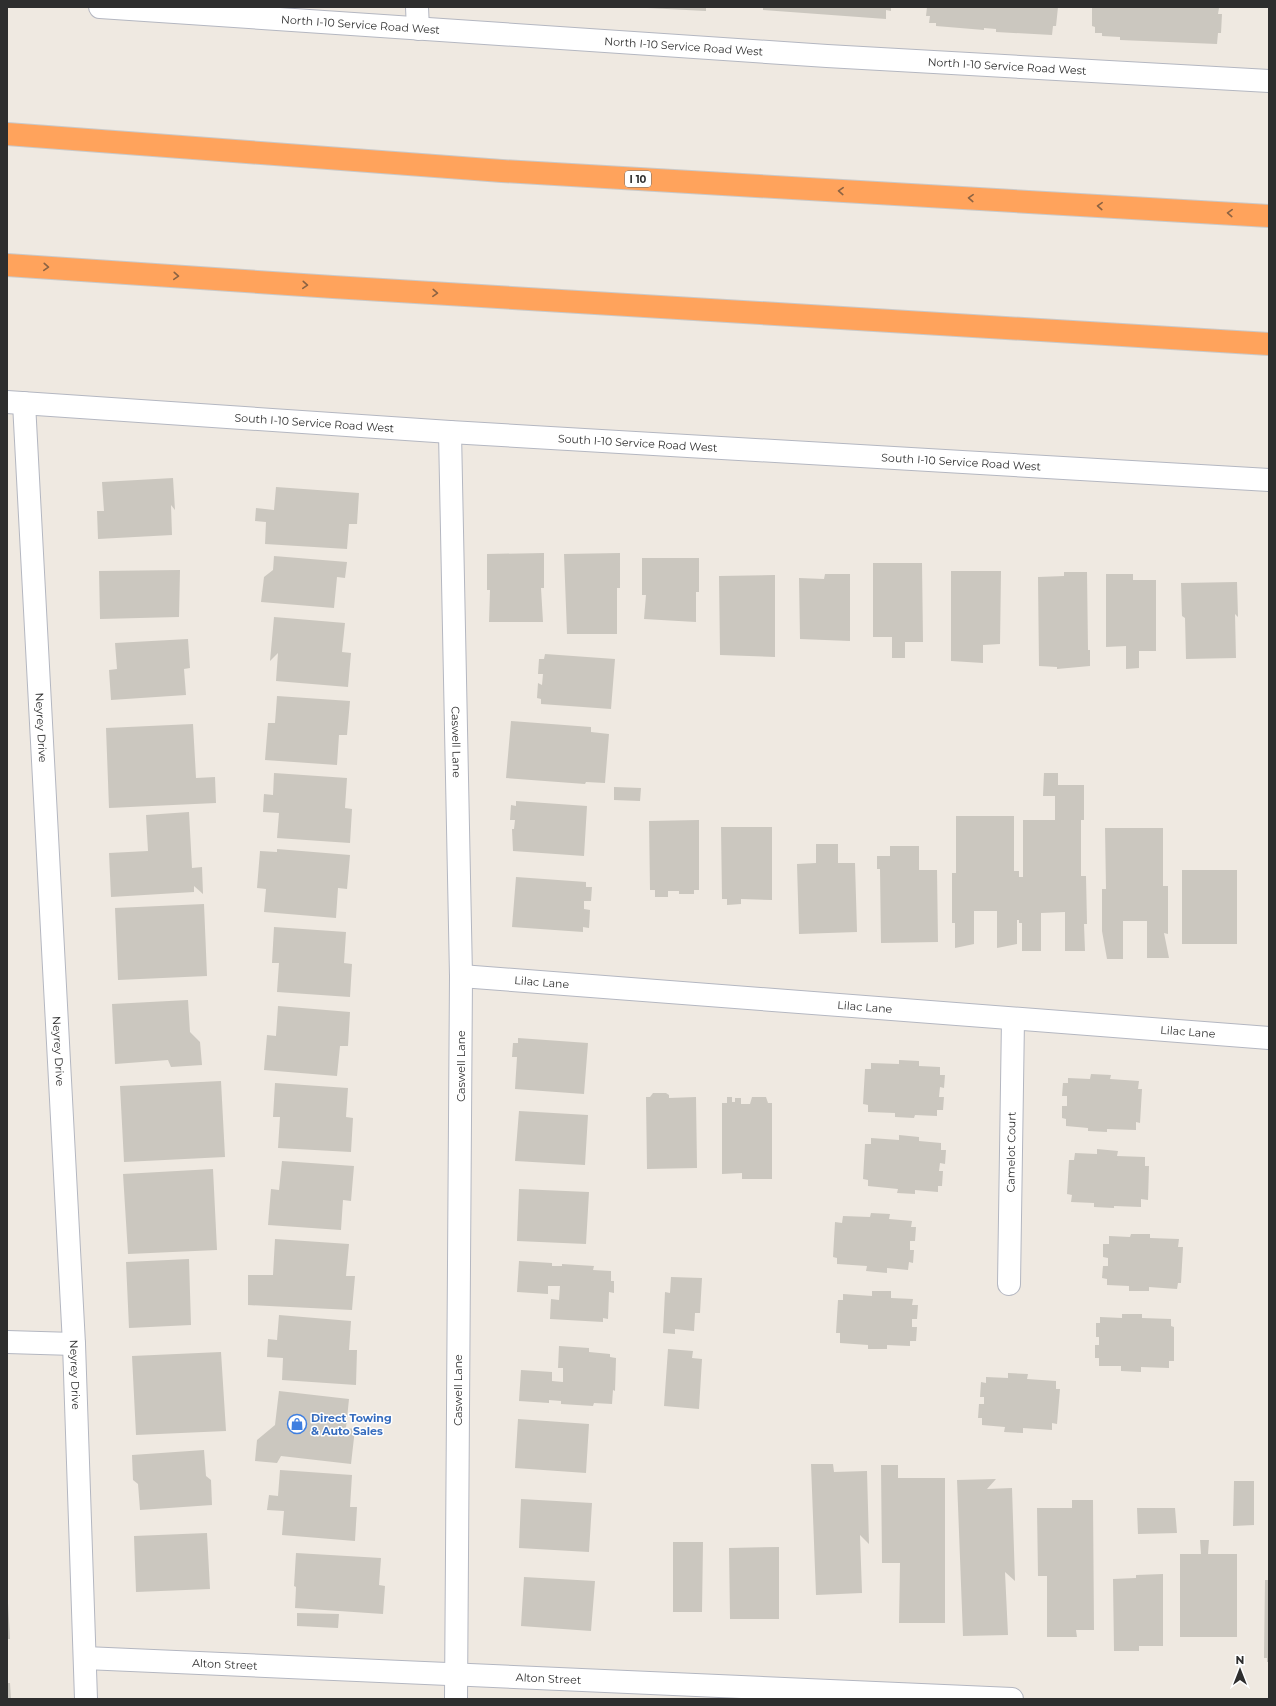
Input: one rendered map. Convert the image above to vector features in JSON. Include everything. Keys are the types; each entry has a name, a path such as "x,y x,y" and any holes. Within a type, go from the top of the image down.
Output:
{"highway":[{"name":"I 10","path":"7,134 495,170 1269,216"},
{"path":"7,265 1269,344"}],"street":[{"name":"North I-10 Service Road West","path":"100,7 834,57 1269,80"},
{"path":"417,7 418,29"},
{"name":"South I-10 Service Road West","path":"15,402 450,432 850,457 1269,480"},
{"name":"Neyrey Drive","path":"15,402 74,1344 86,1699"},
{"name":"Caswell Lane","path":"450,432 461,976 456,1699"},
{"name":"Lilac Lane","path":"461,976 1269,1038"},
{"name":"Camelot Court","path":"1009,1284 1013,1019"},
{"path":"7,1342 74,1344"},
{"name":"Alton Street","path":"85,1658 456,1676 1012,1699"}],"building":[{"path":"706,7 706,11 647,8"},
{"path":"763,7 891,7 891,11 886,10 886,19 763,10"},
{"path":"927,7 1058,7 1056,26 1053,26 1052,35 996,32 996,29 984,28 984,30 936,26 936,23 929,23 930,16 926,16"},
{"path":"1092,8 1219,8 1218,14 1222,14 1221,33 1218,33 1217,44 1120,40 1120,37 1102,36 1102,33 1095,33 1095,27 1092,26"},
{"path":"173,478 175,510 171,505 172,535 98,539 97,511 104,511 102,482"},
{"path":"276,487 359,493 357,524 349,524 347,549 265,544 266,522 255,521 256,508 274,510"},
{"path":"544,553 544,588 541,588 543,622 489,622 490,590 487,590 487,554"},
{"path":"620,553 620,588 617,588 617,634 567,634 564,554"},
{"path":"274,556 347,562 345,578 337,577 334,608 261,602 264,577 273,570"},
{"path":"642,558 699,558 699,592 696,592 696,622 644,619 646,595 642,595"},
{"path":"873,563 922,563 923,642 905,642 905,658 892,658 892,637 873,637"},
{"path":"180,570 179,617 100,619 99,571"},
{"path":"951,571 1001,571 1000,644 983,645 983,663 951,661"},
{"path":"1064,572 1087,572 1088,650 1090,650 1090,666 1057,669 1057,667 1039,666 1038,577 1064,576"},
{"path":"825,574 850,574 850,641 800,639 799,578 824,579"},
{"path":"1106,574 1133,574 1133,580 1156,580 1156,651 1139,651 1139,668 1126,669 1126,646 1106,647"},
{"path":"775,575 775,657 720,655 719,576"},
{"path":"1237,582 1238,617 1235,614 1236,658 1186,659 1185,618 1182,616 1181,583"},
{"path":"274,617 345,623 342,652 351,653 348,687 276,681 278,653 270,661"},
{"path":"188,639 190,668 184,669 186,695 111,700 109,670 117,669 115,643"},
{"path":"545,654 615,659 611,709 541,704 541,699 537,698 538,683 542,685 543,674 538,674 539,659 544,659"},
{"path":"277,696 350,701 347,735 339,735 337,765 265,760 268,723 275,723"},
{"path":"511,721 591,727 591,732 609,734 605,783 586,782 585,784 506,778"},
{"path":"193,724 196,778 215,777 216,803 109,808 106,728"},
{"path":"274,773 347,778 345,808 352,809 350,843 277,838 279,813 263,812 264,794 273,795"},
{"path":"1044,773 1058,773 1058,785 1084,785 1084,820 1081,820 1081,876 1086,876 1087,924 1084,924 1085,951 1065,951 1065,912 1041,913 1041,951 1022,951 1022,923 1019,923 1019,920 1017,920 1017,944 997,948 997,911 974,911 974,944 955,948 955,923 952,923 952,873 956,873 956,816 1014,816 1014,871 1019,871 1019,877 1023,877 1023,820 1055,820 1055,796 1043,796"},
{"path":"614,787 641,788 640,801 614,800"},
{"path":"516,801 587,806 584,856 513,851 512,829 514,829 515,820 510,820 511,805 516,806"},
{"path":"189,812 192,868 202,867 203,894 194,886 194,892 111,897 109,853 148,851 146,815"},
{"path":"699,820 699,890 694,890 694,894 679,894 679,891 668,891 668,897 655,897 655,890 650,890 649,821"},
{"path":"721,827 772,827 772,900 741,899 741,904 727,905 727,899 722,899"},
{"path":"1105,828 1163,828 1163,886 1168,886 1168,934 1164,933 1169,958 1147,958 1147,921 1123,921 1123,959 1107,959 1102,931 1102,889 1106,889"},
{"path":"816,844 838,844 838,863 855,863 857,932 799,934 797,864 816,863"},
{"path":"890,846 919,846 919,870 937,870 938,942 881,943 880,869 877,869 877,856 890,856"},
{"path":"277,849 350,855 347,889 338,888 336,918 264,912 266,889 257,888 260,851 277,852"},
{"path":"1182,870 1237,870 1237,944 1182,944"},
{"path":"516,877 586,882 586,887 592,887 591,901 584,901 584,909 590,910 589,928 583,927 583,932 512,927"},
{"path":"204,904 207,976 118,980 115,908"},
{"path":"274,927 346,932 344,963 352,964 350,997 277,992 279,963 272,963"},
{"path":"188,1000 190,1032 200,1042 202,1065 171,1067 168,1060 115,1064 112,1004"},
{"path":"278,1006 350,1012 348,1046 340,1046 337,1076 264,1070 267,1035 276,1036"},
{"path":"518,1038 588,1043 584,1094 515,1089 517,1057 512,1057 513,1043 518,1043"},
{"path":"899,1060 919,1061 919,1066 940,1067 940,1075 945,1075 944,1088 940,1087 939,1097 944,1097 943,1110 937,1110 937,1116 915,1115 914,1118 895,1117 895,1113 868,1112 868,1105 863,1104 865,1069 871,1069 871,1063 899,1064"},
{"path":"1091,1074 1111,1075 1110,1079 1139,1081 1138,1089 1142,1089 1140,1123 1136,1122 1136,1130 1107,1129 1107,1132 1088,1131 1088,1128 1066,1126 1066,1119 1062,1118 1062,1106 1067,1106 1067,1096 1062,1096 1063,1083 1068,1083 1068,1078 1090,1079"},
{"path":"221,1081 225,1157 124,1162 120,1086"},
{"path":"275,1083 348,1088 346,1117 353,1118 351,1152 278,1148 280,1117 273,1117"},
{"path":"653,1093 666,1093 669,1095 669,1098 696,1097 697,1168 647,1169 646,1097 650,1097"},
{"path":"727,1097 732,1097 732,1102 735,1102 735,1098 741,1098 741,1104 750,1104 752,1097 766,1097 768,1103 772,1103 772,1179 742,1179 742,1173 722,1174 722,1103 727,1103"},
{"path":"519,1111 588,1115 585,1165 515,1161"},
{"path":"899,1135 919,1137 919,1141 941,1143 941,1150 946,1150 945,1164 940,1163 939,1171 943,1171 942,1186 938,1186 938,1192 915,1190 915,1194 897,1193 898,1189 868,1186 868,1180 863,1179 865,1144 871,1144 871,1138 899,1140"},
{"path":"1097,1149 1118,1151 1117,1156 1145,1157 1145,1166 1149,1166 1148,1200 1141,1199 1141,1207 1094,1207 1094,1203 1071,1202 1072,1195 1067,1194 1069,1160 1074,1160 1075,1153 1097,1154"},
{"path":"282,1161 354,1166 351,1201 343,1200 341,1230 268,1225 271,1189 279,1190"},
{"path":"213,1169 217,1250 128,1254 123,1174"},
{"path":"519,1189 589,1192 586,1244 517,1241"},
{"path":"871,1213 890,1214 889,1219 912,1221 911,1227 916,1227 915,1241 910,1241 910,1250 914,1250 913,1263 909,1262 908,1270 887,1268 887,1273 866,1271 867,1266 837,1264 837,1258 833,1257 835,1222 842,1223 843,1216 870,1217"},
{"path":"1131,1234 1150,1234 1150,1238 1179,1239 1178,1247 1183,1247 1181,1283 1178,1283 1177,1289 1149,1287 1149,1291 1129,1291 1129,1286 1107,1285 1107,1279 1102,1278 1103,1266 1108,1266 1108,1258 1103,1257 1103,1244 1109,1244 1109,1236 1130,1237"},
{"path":"275,1239 349,1244 346,1276 355,1276 352,1310 248,1305 248,1275 273,1275"},
{"path":"189,1259 191,1325 129,1328 126,1262"},
{"path":"519,1261 552,1263 552,1266 562,1266 562,1264 594,1266 593,1270 611,1271 611,1281 614,1281 614,1293 609,1292 608,1319 603,1318 603,1322 550,1319 551,1299 559,1300 560,1286 548,1286 548,1294 517,1292"},
{"path":"671,1277 702,1278 700,1313 695,1313 694,1331 675,1329 675,1334 663,1333 665,1292 670,1293"},
{"path":"872,1291 891,1291 891,1298 913,1299 912,1305 918,1305 917,1319 912,1319 912,1327 917,1327 916,1341 910,1341 910,1346 887,1345 887,1349 868,1349 868,1345 840,1343 840,1333 836,1333 838,1300 843,1300 843,1294 872,1296"},
{"path":"1122,1314 1142,1314 1142,1318 1171,1319 1171,1326 1174,1327 1174,1361 1169,1361 1169,1368 1141,1367 1141,1372 1121,1371 1121,1366 1099,1366 1099,1358 1095,1358 1095,1345 1099,1345 1099,1337 1096,1337 1096,1323 1100,1323 1100,1317 1122,1318"},
{"path":"279,1315 351,1321 349,1350 357,1350 356,1385 282,1380 283,1358 267,1357 268,1339 277,1340"},
{"path":"559,1346 589,1348 589,1352 610,1354 610,1357 616,1358 615,1391 613,1390 612,1404 594,1403 593,1406 561,1404 561,1401 549,1400 549,1403 519,1401 521,1370 552,1372 552,1381 563,1382 563,1368 558,1368"},
{"path":"668,1349 693,1351 692,1358 702,1359 699,1409 664,1406"},
{"path":"221,1352 226,1431 136,1435 132,1356"},
{"path":"1008,1373 1028,1374 1027,1379 1056,1381 1056,1389 1060,1389 1057,1424 1052,1423 1052,1430 1023,1428 1023,1433 1004,1432 1005,1427 982,1425 982,1418 978,1418 979,1404 984,1404 984,1397 980,1397 981,1382 986,1383 986,1377 1008,1378"},
{"path":"279,1391 349,1399 346,1428 355,1429 351,1464 281,1456 277,1463 255,1461 257,1440 275,1425"},
{"path":"518,1419 589,1424 586,1473 515,1468"},
{"path":"204,1450 206,1476 211,1480 212,1505 140,1510 138,1484 133,1480 132,1455"},
{"path":"811,1464 833,1464 834,1472 867,1471 869,1544 860,1535 862,1593 816,1595"},
{"path":"881,1465 898,1465 898,1478 945,1478 945,1623 899,1623 900,1563 882,1563"},
{"path":"280,1470 352,1475 350,1507 357,1507 355,1541 282,1535 284,1511 267,1510 269,1495 278,1496"},
{"path":"996,1479 987,1489 1012,1488 1015,1581 1005,1572 1008,1635 963,1636 957,1480"},
{"path":"1234,1481 1254,1481 1254,1525 1233,1526"},
{"path":"521,1499 592,1503 589,1552 519,1548"},
{"path":"1072,1500 1093,1500 1094,1630 1076,1630 1077,1637 1047,1637 1047,1576 1038,1576 1037,1508 1072,1508"},
{"path":"1137,1508 1175,1508 1177,1533 1138,1534"},
{"path":"207,1533 210,1589 136,1592 134,1536"},
{"path":"1200,1540 1209,1540 1208,1554 1237,1554 1237,1637 1180,1637 1180,1554 1201,1554"},
{"path":"673,1542 703,1542 702,1612 673,1612"},
{"path":"779,1547 779,1619 730,1619 729,1548"},
{"path":"296,1553 381,1558 379,1585 385,1586 383,1614 295,1608 296,1587 294,1586"},
{"path":"1163,1574 1163,1646 1139,1646 1139,1651 1114,1651 1113,1579 1136,1578 1136,1575"},
{"path":"524,1577 595,1581 591,1631 521,1626"},
{"path":"1265,1580 1269,1580 1269,1662 1267,1662 1267,1658 1264,1658"},
{"path":"7,1585 10,1639 7,1639"},
{"path":"297,1613 339,1614 338,1628 297,1626"},
{"path":"7,1683 10,1683 11,1699 7,1699"}],"place":[{"name":"Direct Towing & Auto Sales","path":"297,1424"}]}
